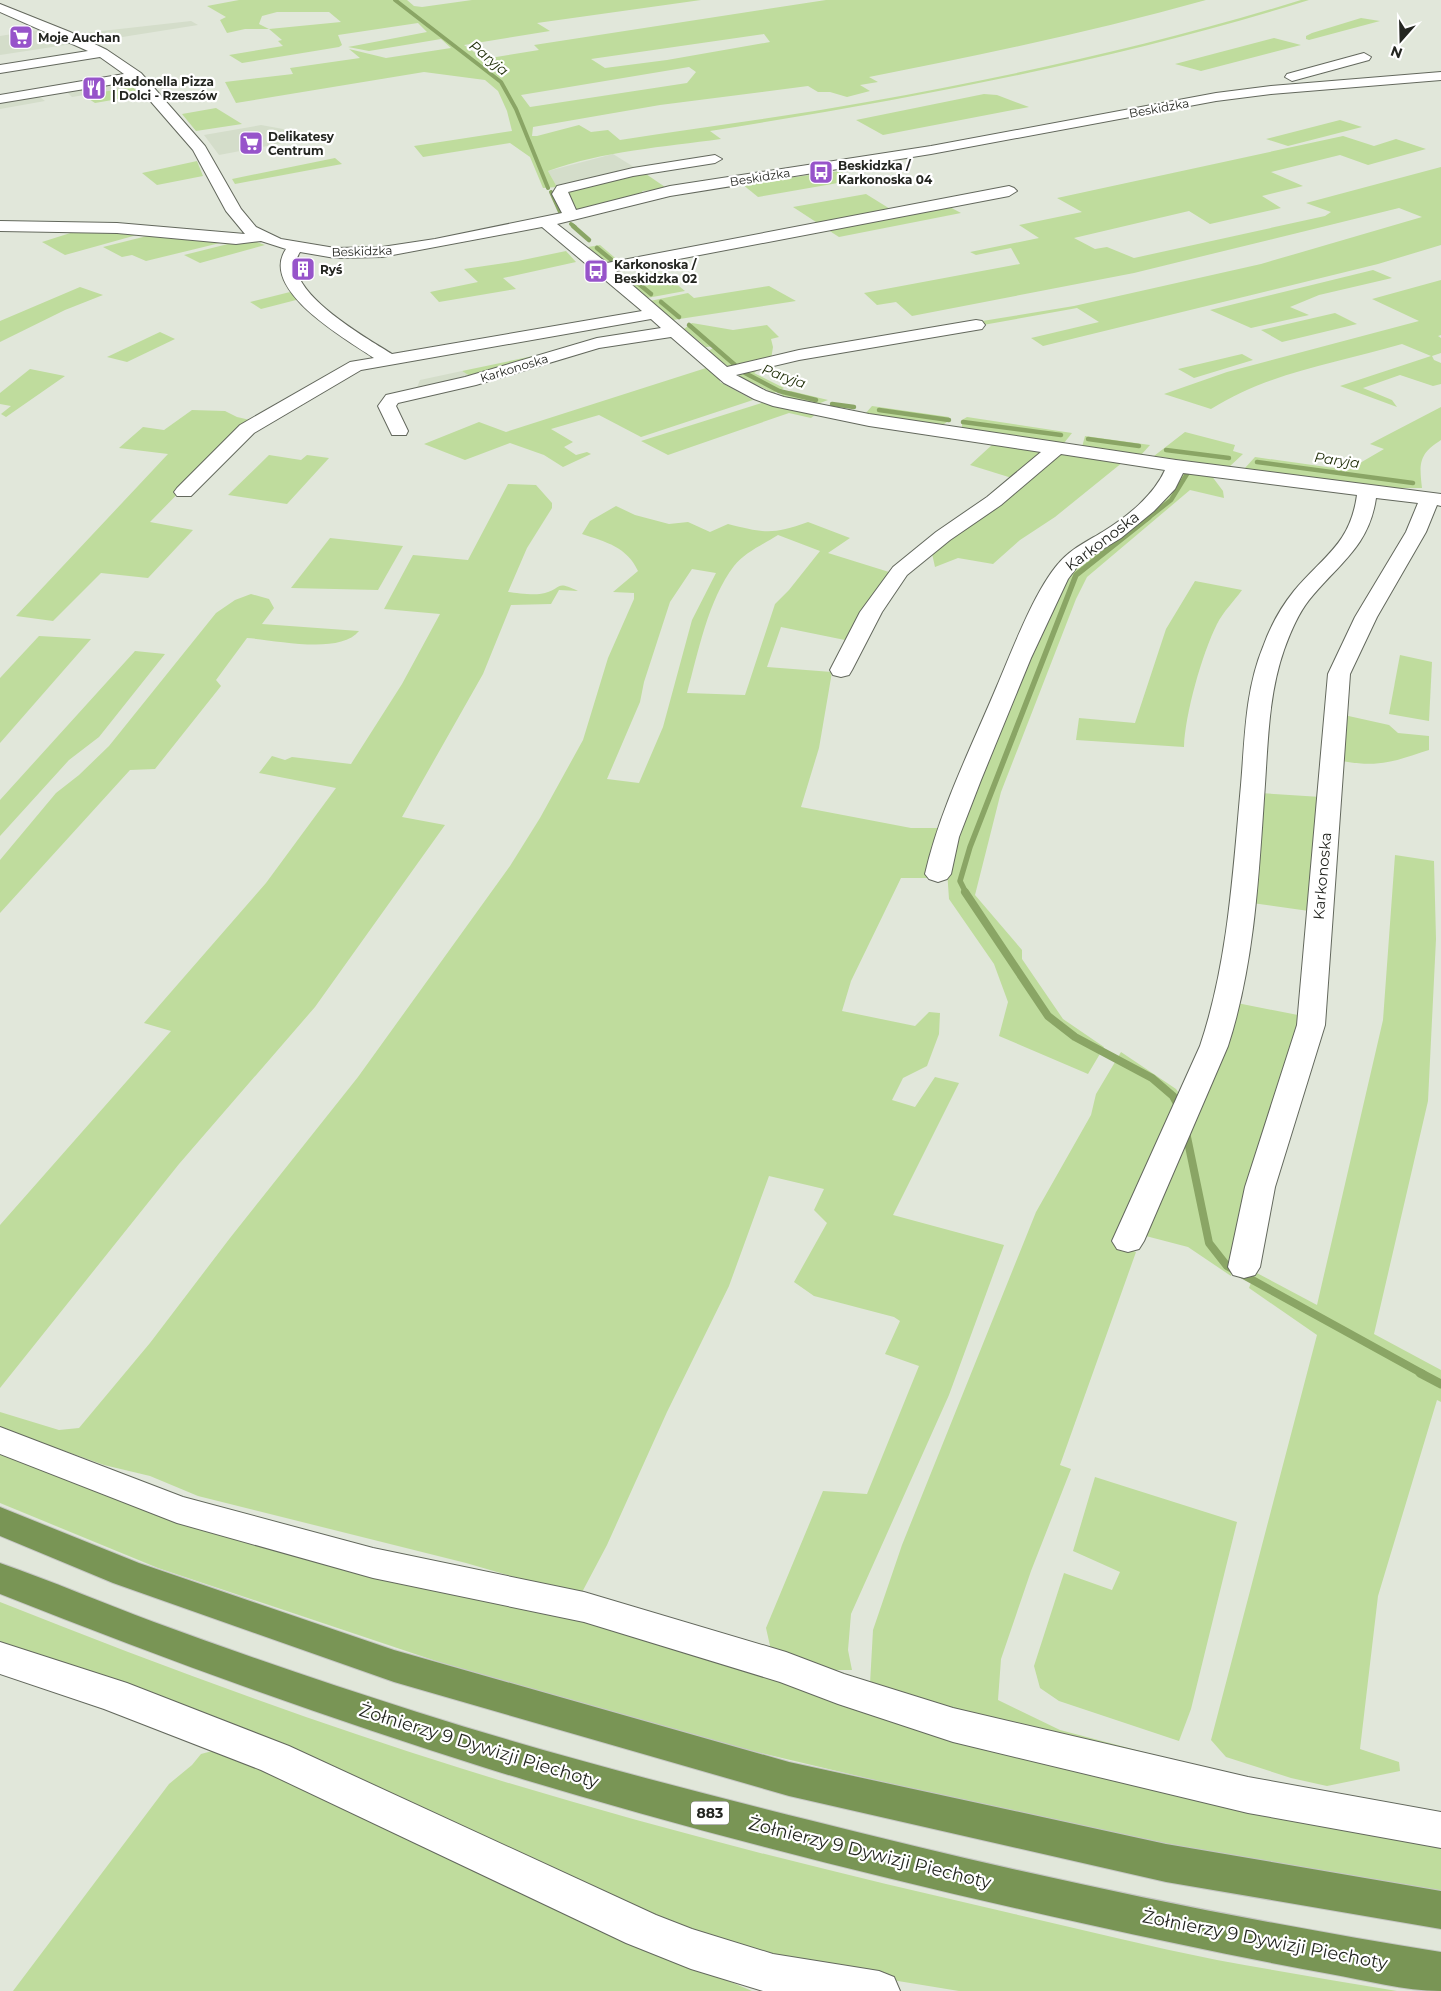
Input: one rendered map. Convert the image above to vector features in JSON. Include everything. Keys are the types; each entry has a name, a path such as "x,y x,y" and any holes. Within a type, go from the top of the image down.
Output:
{"highway":[{"path":"0,1521 126,1573 394,1666 788,1779 1166,1863 1441,1910"},
{"name":"Żołnierzy 9 Dywizji Piechoty","path":"0,1578 161,1642 234,1668 356,1709 578,1778 925,1868 1104,1909 1378,1962 1441,1972"}],"street":[{"name":"Beskidzka","path":"0,8 44,25 102,53 136,76 195,142 206,157 238,218 260,237"},
{"path":"0,69 102,53"},
{"path":"1258,91 1260,87 1364,56"},
{"path":"0,99 136,76"},
{"name":"Beskidzka","path":"0,226 117,228 236,239 260,237 295,248 335,253 388,251 545,222 670,191 931,150 1258,91 1441,76"},
{"path":"571,215 560,194 562,189 633,172 715,159"},
{"path":"603,269 1009,191"},
{"name":"Karkonoska","path":"545,222 603,269 723,373 760,395 808,409 1058,448 1176,466 1435,500"},
{"path":"295,248 288,258 288,269 307,300 314,308 389,360"},
{"name":"Karkonoska","path":"184,492 247,429 356,366 653,314"},
{"path":"723,373 799,355 976,324"},
{"name":"Karkonoska","path":"400,430 387,406 392,399 470,381 597,343 673,331"},
{"path":"841,670 871,612 900,571 943,536 994,501 1058,448"},
{"name":"Karkonoska","path":"938,874 946,837 968,780 1020,658 1058,577 1073,559 1114,534 1147,507 1168,485 1176,466"},
{"path":"1128,1241 1214,1046 1225,1013 1244,892 1260,699 1266,668 1275,640 1297,601 1342,554 1353,538 1365,508 1368,492"},
{"name":"Karkonoska","path":"1244,1267 1260,1187 1311,1025 1339,674 1349,650 1408,548 1427,510 1435,500"},
{"path":"0,1440 177,1509 373,1563 584,1607 786,1668 838,1688 953,1726 1248,1795 1441,1830"},
{"path":"0,1658 113,1695 275,1758 641,1929 691,1949 773,1974 879,1991"}],"shaded area":[{"path":"191,21 198,25 91,42 75,34"},
{"path":"44,29 72,44 0,55 0,36"},
{"path":"125,79 133,87 72,97 64,89"},
{"path":"36,94 45,101 0,109 0,100"},
{"path":"261,125 283,129 299,140 219,155 204,135"},
{"path":"613,154 637,169 557,187 548,171"},
{"path":"462,371 473,378 416,390 420,380"}],"green space":[{"path":"239,0 407,0 414,6 422,7 472,0 701,0 537,23 550,31 464,45 484,59 539,50 534,45 826,0 1206,0 1038,42 869,77 878,82 860,85 870,91 847,97 830,92 818,92 808,86 660,105 533,127 532,136 579,125 591,132 608,130 620,140 836,107 1031,70 1140,45 1301,0 1309,0 1161,42 1087,60 937,92 710,131 721,139 634,150 569,164 548,171 557,187 543,188 530,157 510,143 423,157 414,146 512,131 507,111 498,91 485,80 424,72 236,103 225,82 293,74 290,68 360,58 349,49 386,58 451,48 441,39 369,51 348,47 427,32 418,23 338,35 342,45 339,47 242,63 229,55 283,46 278,41 282,40 269,29 245,29 227,33 220,20 226,17 207,6","holes":["277,12 329,12 341,22 269,29 259,24 262,16","764,34 770,42 667,60 605,68 591,59","689,67 696,72 687,83 530,107 521,95"]},
{"path":"1361,18 1380,21 1309,40 1306,39 1306,36 1312,33"},
{"path":"1274,38 1301,45 1201,71 1175,64"},
{"path":"133,87 141,95 95,103 83,95"},
{"path":"984,94 997,95 1029,107 883,135 856,120"},
{"path":"216,108 242,124 196,131 182,114"},
{"path":"1340,120 1362,127 1288,146 1266,139"},
{"path":"1343,136 1374,146 1396,139 1426,149 1368,165 1340,155 1271,172 1303,186 1262,196 1281,208 1210,224 1189,211 1074,238 1095,249 1107,247 1134,258 1325,216 1331,212 1306,203 1441,167 1441,245 1378,264 1043,346 1031,338 1099,322 1077,308 983,325 976,322 1074,306 1261,264 1422,217 1399,208 1134,273 912,316 896,302 877,305 864,293 1020,264 1011,248 976,255 970,252 1039,238 1019,225 1082,212 1057,198"},
{"path":"335,158 342,164 235,184 232,179"},
{"path":"197,161 203,176 157,185 142,173"},
{"path":"840,171 855,180 758,197 742,184"},
{"path":"643,172 668,189 642,191 643,193 580,210 574,208 566,192"},
{"path":"866,194 895,212 819,224 793,207"},
{"path":"946,205 961,213 839,237 825,228"},
{"path":"83,229 144,233 65,255 42,242"},
{"path":"159,233 214,240 220,243 146,261 132,255 122,257 103,247"},
{"path":"244,240 251,240 265,245 200,263 184,255"},
{"path":"600,245 621,263 609,264 588,247"},
{"path":"566,251 576,262 503,278 516,289 439,302 430,292 478,282 464,269 518,261"},
{"path":"1373,270 1392,278 1319,295 1290,307 1309,315 1251,328 1210,310"},
{"path":"663,273 685,291 647,298 623,278"},
{"path":"1441,280 1441,335 1438,336 1441,338 1441,353 1432,356 1434,360 1441,363 1441,384 1433,386 1400,375 1363,388 1392,400 1397,407 1340,386 1431,356 1402,344 1281,377 1234,396 1211,409 1164,394 1227,372 1419,321 1372,299"},
{"path":"769,286 796,301 673,320 650,301 688,293 694,298"},
{"path":"80,287 103,295 65,310 0,342 0,321"},
{"path":"294,291 300,299 261,309 250,302"},
{"path":"1335,313 1357,324 1282,342 1261,330"},
{"path":"692,323 733,330 767,325 779,337 771,339 773,347 771,359 730,368 708,351 717,346 706,347 684,329"},
{"path":"160,332 175,339 127,362 107,357"},
{"path":"557,351 473,378 462,371"},
{"path":"1242,354 1253,360 1194,378 1178,369"},
{"path":"706,368 720,379 720,382 753,400 641,437 599,415 551,429 573,442 564,447 576,455 587,452 591,454 563,467 544,455 510,443 465,460 424,444 479,422 506,432"},
{"path":"761,368 754,373 784,388 774,393 744,379 735,372"},
{"path":"30,369 65,376 6,417 1,414 11,406 0,404 0,393"},
{"path":"791,391 828,400 815,405 780,395"},
{"path":"765,402 816,414 811,418 789,413 668,455 641,441"},
{"path":"872,406 949,417 947,422 941,426 865,414"},
{"path":"1441,407 1441,440 1428,450 1422,460 1422,488 1393,488 1246,471 1245,468 1255,457 1348,470 1384,449 1370,444"},
{"path":"192,410 225,411 237,417 250,420 150,522 193,530 148,578 101,573 53,621 16,616 168,454 119,448 143,427 164,430"},
{"path":"967,417 1072,433 1064,443 962,429 962,420"},
{"path":"1185,432 1235,445 1233,451 1243,454 1229,467 1154,456"},
{"path":"1085,436 1150,445 1141,455 1082,447"},
{"path":"993,444 1041,450 1046,453 1015,479 970,465"},
{"path":"1060,453 1123,462 1055,517 1020,540 993,564 958,558 935,567 931,549"},
{"path":"269,455 301,460 307,455 329,458 287,504 228,495"},
{"path":"1182,471 1211,475 1223,491 1224,498 1190,490 1087,577 1076,599 1001,792 975,895 1022,950 1022,959 1063,1019 1104,1047 1088,1074 999,1036 1008,1002 994,964 949,899 947,870 963,810 1067,573"},
{"path":"508,484 536,485 552,503 552,508 527,548 508,592 541,594 562,585 578,591 559,590 551,604 511,605 483,674 402,817 445,825 315,1007 179,1164 0,1388 0,1225 171,1031 144,1023 266,883 336,788 259,773 272,756 285,760 292,757 351,764 402,684 440,614 384,609 413,555 468,560"},
{"path":"616,506 635,515 669,524 688,522 710,532 728,524 760,531 776,531 808,522 850,538 828,553 889,572 867,602 845,640 781,627 767,667 832,672 819,748 801,807 911,828 939,828 935,859 927,878 901,878 851,981 842,1011 915,1026 929,1012 940,1013 939,1034 927,1066 903,1078 892,1100 915,1107 935,1077 959,1083 893,1215 1004,1245 949,1395 851,1614 848,1650 852,1670 824,1670 771,1650 766,1628 823,1491 867,1494 919,1366 885,1354 900,1321 894,1317 814,1296 794,1282 827,1223 814,1210 824,1189 769,1176 729,1286 667,1412 607,1545 580,1596 466,1563 198,1496 150,1476 104,1465 0,1428 0,1412 59,1430 79,1428 150,1343 230,1238 358,1077 510,866 540,818 583,740 608,658 634,599 634,593 613,592 638,571 628,556 615,546 582,534 590,521","holes":["778,535 820,551 789,590 775,604 745,695 687,693 705,627 725,580 738,561","692,569 716,573 692,620 663,727 639,783 607,779 640,702 644,682 670,602"]},
{"path":"330,538 403,546 378,590 291,588"},
{"path":"1195,581 1242,590 1219,620 1211,637 1195,684 1187,718 1184,747 1076,740 1079,718 1135,723 1166,629"},
{"path":"251,594 269,599 274,608 262,624 359,631 350,638 323,644 290,643 247,638 216,680 221,686 155,769 130,770 0,913 0,860 56,793 79,775 109,746 216,613 235,600"},
{"path":"39,636 91,639 0,743 0,678"},
{"path":"135,651 165,654 99,737 69,760 0,836 0,800"},
{"path":"1400,655 1432,662 1429,721 1389,714"},
{"path":"1344,715 1389,725 1398,733 1429,736 1429,750 1387,762 1366,764 1342,761"},
{"path":"1260,793 1321,797 1309,911 1252,903"},
{"path":"1395,855 1434,861 1436,939 1428,1101 1374,1334 1441,1370 1441,1402 1437,1400 1378,1596 1360,1749 1399,1762 1400,1771 1327,1786 1291,1778 1226,1757 1211,1740 1317,1335 1249,1288 1255,1272 1317,1305 1383,1020"},
{"path":"1237,1003 1303,1016 1231,1276 1188,1247 1142,1235"},
{"path":"1121,1052 1176,1089 1183,1099 1117,1246 1136,1252 1060,1465 1071,1469 1031,1571 1001,1659 998,1700 1060,1730 1182,1762 1028,1734 870,1684 873,1630 902,1545 1036,1212 1091,1115 1096,1094"},
{"path":"0,1450 227,1537 363,1575 553,1614 1441,1841 1441,1893 1095,1832 731,1746 442,1663 158,1568 0,1503"},
{"path":"1095,1477 1237,1522 1191,1709 1179,1741 1059,1701 1040,1688 1034,1666 1064,1573 1112,1590 1120,1572 1073,1551"},
{"path":"0,1602 286,1710 460,1768 596,1809 803,1864 1139,1943 1217,1960 1397,1991 959,1991 788,1963 663,1925 0,1643"},
{"path":"216,1750 337,1800 596,1924 752,1991 13,1991 169,1784 192,1765 201,1754"}],"waterway":[{"name":"Paryja","path":"395,0 501,82 516,109 548,188"},
{"name":"Paryja","path":"551,192 560,212"},
{"name":"Paryja","path":"571,224 575,227"},
{"name":"Paryja","path":"573,226 589,240"},
{"name":"Paryja","path":"597,248 614,262"},
{"name":"Paryja","path":"633,279 651,294"},
{"name":"Paryja","path":"661,302 679,317"},
{"name":"Paryja","path":"689,325 735,365"},
{"name":"Paryja","path":"745,373 779,391 816,400"},
{"name":"Paryja","path":"832,404 854,407"},
{"name":"Paryja","path":"879,410 949,420"},
{"name":"Paryja","path":"963,422 1061,435"},
{"name":"Paryja","path":"1088,439 1139,446"},
{"name":"Paryja","path":"1166,450 1229,458"},
{"name":"Paryja","path":"1257,462 1413,483"},
{"path":"1147,519 1171,500 1187,474"},
{"path":"966,893 960,881 970,847 1076,575 1149,517"},
{"path":"965,892 1048,1016 1075,1037 1152,1078 1173,1096 1179,1107"},
{"path":"1186,1132 1209,1243 1227,1266 1423,1374"},
{"path":"1420,1373 1441,1384"}],"place":[{"name":"Moje Auchan","path":"21,37"},
{"name":"Madonella Pizza | Dolci - Rzeszów","path":"94,88"},
{"name":"Delikatesy Centrum","path":"251,143"},
{"name":"Beskidzka / Karkonoska 04","path":"821,172"},
{"name":"Ryś","path":"303,269"},
{"name":"Karkonoska / Beskidzka 02","path":"596,271"}]}
